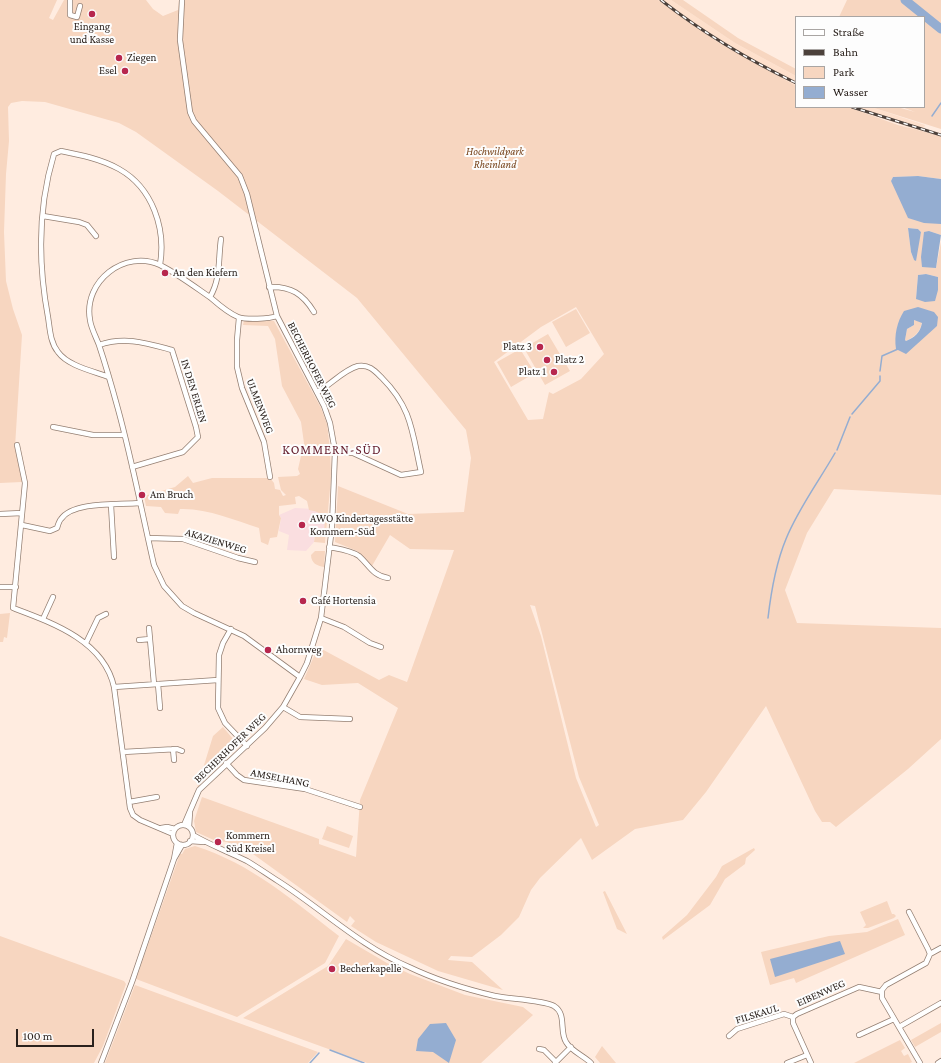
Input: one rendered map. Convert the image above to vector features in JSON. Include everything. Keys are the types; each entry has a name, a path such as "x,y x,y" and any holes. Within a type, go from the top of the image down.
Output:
{"street":[{"path":"70,0 70,15 77,17 80,6"},
{"name":"BECHERHOFER WEG","path":"182,0 180,40 187,105 194,121 240,176 253,214 277,316 317,392 330,424 335,451 335,479 321,618 307,663 282,707 265,728 199,790 190,812 187,826"},
{"path":"109,377 70,363 58,352 52,341 40,266 46,179 54,154 61,151 105,163 120,170 138,183 151,202 160,225 162,246 160,265"},
{"path":"43,216 79,222 87,225 96,236"},
{"path":"210,297 220,268 221,239"},
{"path":"277,316 239,318 210,297 160,265 148,262 132,261 112,270 99,281 90,298 90,320 109,377 132,467 154,565 164,586 182,606 244,636 300,677"},
{"path":"269,287 291,289 306,299 314,312"},
{"name":"ULMENWEG","path":"239,318 237,367 242,388 264,442 270,477"},
{"name":"IN DEN ERLEN","path":"99,345 112,340 124,339 172,350 196,427 198,437 183,452 132,467"},
{"path":"317,392 348,370 359,366 373,368 392,388 403,403 409,417 421,472 401,474 353,453 335,451"},
{"path":"53,427 93,435 124,435"},
{"path":"17,445 25,483 13,608 43,619 86,642 102,659 110,671 114,687 129,802 133,815 140,820 174,831"},
{"path":"22,525 50,531 57,528 61,519 70,512 82,507 139,503"},
{"path":"111,505 114,557"},
{"path":"0,514 22,513"},
{"name":"AKAZIENWEG","path":"148,538 183,539 238,558 255,562"},
{"path":"329,547 348,551 358,556 379,576 388,578"},
{"path":"0,587 16,587"},
{"path":"43,619 53,597"},
{"path":"86,642 98,618 106,614"},
{"path":"321,618 344,627 370,643 381,647"},
{"path":"149,628 160,708"},
{"path":"231,629 219,655 219,713 225,723 247,746"},
{"path":"140,640 150,639"},
{"path":"114,687 218,680"},
{"path":"282,707 300,717 350,719"},
{"path":"122,752 173,749 182,751"},
{"path":"173,749 174,760"},
{"name":"AMSELHANG","path":"226,763 237,776 244,780 305,789 360,807"},
{"path":"129,802 157,797"},
{"path":"180,844 174,839 174,831 179,826 187,826 193,835 204,842 247,861 279,882 346,932 408,967 444,982 495,996 552,1005 562,1015 562,1032 566,1042 592,1063"},
{"path":"190,841 193,835"},
{"path":"180,844 190,841 204,842"},
{"path":"101,1063 132,982 180,844"},
{"path":"909,912 930,954"},
{"path":"920,1063 882,998 882,992 886,985 926,963 930,954 941,948"},
{"name":"EIBENWEG","path":"811,1063 793,1023 793,1017 796,1014 859,987 882,992"},
{"path":"899,1027 941,1003"},
{"name":"FILSKAUL","path":"729,1036 737,1028 784,1014 793,1017"},
{"path":"859,1035 894,1019"},
{"path":"539,1049 544,1050 555,1062 571,1047"},
{"path":"787,1063 807,1055"}],"shaded area":[{"path":"658,0 671,0 735,43 795,75 795,85 716,41"},
{"path":"851,108 874,108 925,125 923,131"},
{"name":"AWO Kindertagesstätte Kommern-Süd","path":"295,508 315,509 326,516 324,531 315,536 314,542 306,551 287,550 289,535 279,531 281,518 279,515"}],"green space":[{"name":"Hochwildpark Rheinland","path":"0,0 57,0 49,18 53,20 64,0 146,0 153,9 163,16 178,10 179,0 658,0 716,41 795,85 795,108 851,108 898,125 941,136 941,179 918,176 893,177 891,181 941,224 941,235 929,231 936,268 941,242 941,495 834,489 807,533 785,590 797,623 941,628 941,739 908,769 836,827 830,822 822,822 815,811 766,706 706,792 683,820 635,829 592,860 581,838 540,878 531,890 519,917 501,935 472,957 451,956 448,960 472,962 503,990 438,971 376,942 351,926 355,921 350,916 347,922 253,854 227,842 216,841 196,832 194,821 202,797 319,839 319,844 356,857 360,800 398,708 358,683 322,685 304,679 318,647 379,680 389,675 407,682 454,550 410,549 390,535 372,566 357,551 335,542 338,486 408,514 464,512 471,458 466,430 357,298 218,191 136,132 119,123 45,102 22,101 11,103 8,107 9,141 4,232 6,281 13,309 22,335 15,447 22,482 0,483","holes":["908,228 918,229 921,232 914,260 911,252","926,274 938,277 938,290 916,299 918,275","576,307 604,354 581,379 553,394 549,392 543,419 528,420 494,362 541,327","918,307 937,326 896,348","530,605 535,606 579,777 599,825 596,827 576,778 541,636"]},
{"path":"671,0 683,0 738,38 795,68 795,75 735,43"},
{"path":"847,0 941,0 941,129 874,108 901,108 915,112 905,108 925,108 925,16 839,16"},
{"path":"576,309 590,333 566,347 552,322"},
{"path":"244,320 274,321 321,408 327,424 331,478 325,543 314,542 315,536 324,531 324,519 318,512 309,510 307,501 299,496 295,497 296,504 279,506 279,515 281,518 277,537 270,538 268,545 261,542 259,528 230,518 210,512 190,509 180,509 178,514 165,513 161,507 146,506 144,496 175,487 188,476 193,483 212,478 270,478 274,483 275,489 280,490 283,496 286,495 281,490 278,477 297,476 300,474 298,469 304,443 301,422 282,386 275,339 268,326 243,325"},
{"path":"914,320 922,322 920,329 914,336 906,341 907,329 914,325"},
{"path":"548,334 570,371 545,385 524,348"},
{"path":"520,349 535,373 511,387 497,362"},
{"path":"315,551 325,551 324,567 313,562 311,555"},
{"path":"10,613 7,638 4,637 3,642 0,642 0,614"},
{"path":"223,727 238,745 215,767 197,788 213,736"},
{"path":"327,826 353,836 349,848 322,839"},
{"path":"195,846 235,863 271,884 339,936 325,963 237,1017 136,979 180,854 182,854 185,849"},
{"path":"754,848 755,850 746,858 745,864 725,879 710,905 663,940 662,937 687,915 716,877 722,866"},
{"path":"605,891 627,934 617,929 603,892"},
{"path":"887,901 892,914 896,916 868,928 863,928 866,925 860,912"},
{"path":"898,919 905,935 796,983 794,978 770,985 761,952 829,936 867,932"},
{"path":"0,936 124,981 126,984 103,1046 94,1063 0,1063"},
{"path":"346,939 387,963 410,974 465,995 523,1007 533,1015 481,1063 367,1063 243,1018 328,966"},
{"path":"135,985 318,1052 308,1063 105,1063"},
{"path":"941,1023 941,1032 915,1047 911,1040"},
{"path":"900,1040 905,1048 901,1051 904,1056 908,1054 912,1062 854,1063"},
{"path":"602,1046 616,1063 600,1063 595,1057"}],"water":[{"path":"918,176 941,179 941,224 924,223 908,218 891,181 893,177"},
{"path":"908,228 918,229 921,232 916,261 914,260 911,252"},
{"path":"929,231 941,235 936,268 922,267 921,257 924,232"},
{"path":"926,274 938,277 938,290 935,301 925,302 916,299 918,275"},
{"path":"918,307 934,312 938,317 937,326 906,354 896,349 895,344 897,329 904,311","holes":["914,320 922,323 917,334 906,341 907,329 914,325"]},
{"path":"840,941 845,954 775,977 770,959"},
{"path":"446,1023 456,1040 449,1063 433,1052 416,1051 418,1039 430,1024"}],"waterway":[{"path":"905,0 925,16"},
{"path":"925,16 941,29"},
{"path":"932,116 941,103"},
{"path":"880,371 882,356 898,349"},
{"path":"852,414 880,381 880,376"},
{"path":"837,450 850,417"},
{"path":"768,618 774,578 786,539 803,506 835,453"},
{"path":"330,1050 364,1063"},
{"path":"310,1063 319,1053"}],"railway":[{"path":"661,0 693,24 727,45 795,82"},
{"path":"855,108 941,135"}],"place":[{"name":"Eingang und Kasse","path":"92,14"},
{"name":"Ziegen","path":"119,58"},
{"name":"Esel","path":"125,71"},
{"name":"An den Kiefern","path":"165,273"},
{"name":"Platz 3","path":"540,347"},
{"name":"Platz 2","path":"547,360"},
{"name":"Platz 1","path":"554,372"},
{"name":"Am Bruch","path":"142,495"},
{"name":"AWO Kindertagesstätte Kommern-Süd","path":"302,525"},
{"name":"Café Hortensia","path":"303,601"},
{"name":"Ahornweg","path":"268,650"},
{"name":"Kommern Süd Kreisel","path":"218,842"},
{"name":"Becherkapelle","path":"332,969"}],"district":[{"name":"KOMMERN-SÜD","path":"332,450"}]}
